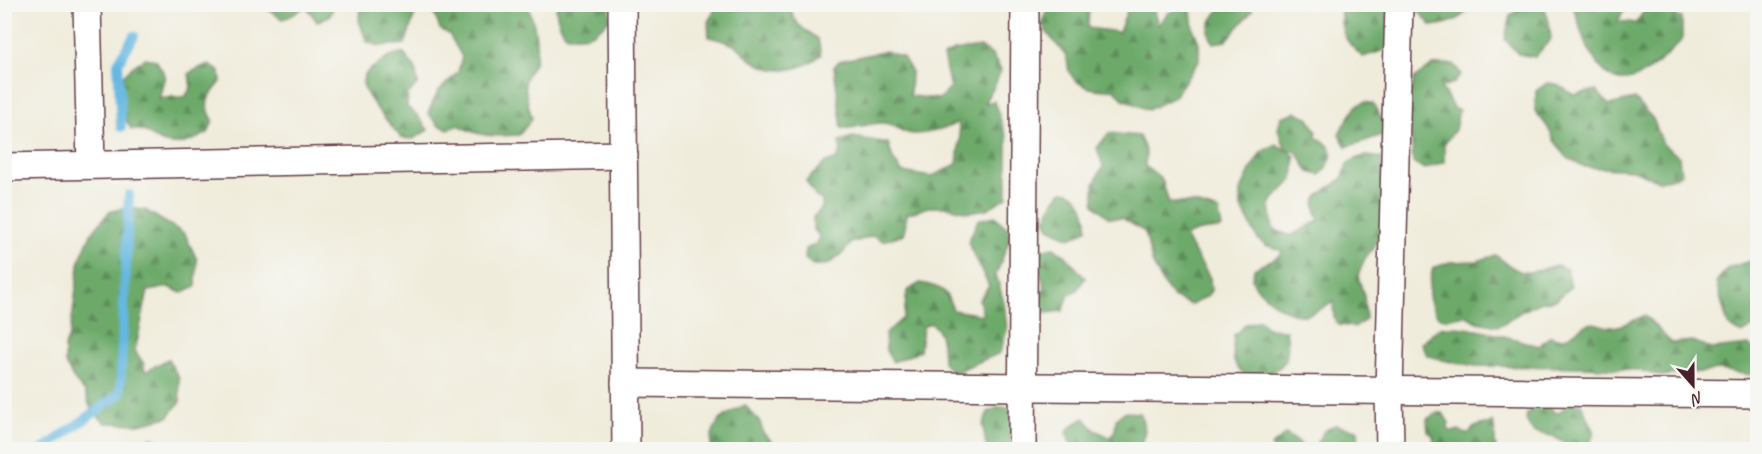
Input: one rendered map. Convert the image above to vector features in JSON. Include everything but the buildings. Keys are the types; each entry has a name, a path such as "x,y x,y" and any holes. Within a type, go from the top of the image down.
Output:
{"street":[{"path":"87,4 92,165"},
{"path":"622,4 626,450"},
{"path":"1022,450 1025,4"},
{"path":"1390,450 1389,391 1399,4"},
{"path":"4,167 624,155"},
{"path":"625,383 1758,394"}],"green space":[{"path":"1414,4 1474,5 1456,20 1432,26 1414,7"},
{"path":"261,5 335,5 329,16 317,22 306,6 282,19"},
{"path":"360,5 418,5 405,44 380,46 367,42 359,21"},
{"path":"431,5 527,5 532,17 536,47 534,63 525,82 532,119 519,135 481,134 459,125 449,129 438,125 428,113 438,92 458,72 462,57 449,34 440,29"},
{"path":"559,5 610,5 610,19 591,34 567,36 557,17 556,9"},
{"path":"760,5 792,5 795,21 818,39 821,55 805,65 777,70 750,59 736,46 709,37 708,22 716,7 743,9"},
{"path":"1054,5 1089,5 1088,28 1119,32 1128,8 1126,5 1153,5 1158,25 1168,13 1181,7 1191,11 1193,28 1199,43 1199,61 1174,97 1148,110 1123,99 1114,89 1088,88 1073,77 1069,71 1066,55 1044,28 1042,23 1045,13"},
{"path":"1220,5 1251,5 1252,11 1226,41 1214,43 1209,29 1212,20 1222,7"},
{"path":"1341,5 1405,5 1395,47 1363,57 1344,34"},
{"path":"1523,5 1544,5 1549,22 1551,39 1535,57 1518,54 1505,39 1510,16"},
{"path":"1572,5 1627,5 1618,21 1636,23 1648,5 1682,18 1682,40 1642,75 1629,80 1617,79 1606,73 1595,60 1584,39"},
{"path":"981,47 992,55 1001,70 984,103 994,101 1007,138 1007,197 987,209 969,212 947,207 928,207 907,214 904,234 883,241 873,236 851,243 829,264 814,266 805,259 806,249 816,244 820,237 813,229 813,217 822,208 822,200 816,197 806,181 826,162 836,160 841,151 839,141 853,137 888,143 893,159 902,172 931,177 957,164 960,138 958,122 940,130 918,134 911,134 884,123 842,128 834,67 839,61 885,51 903,57 911,71 910,96 939,99 950,88 943,56 954,51"},
{"path":"403,53 415,68 418,84 408,94 407,107 418,116 428,130 413,139 401,138 372,102 363,81 367,72 381,62"},
{"path":"145,58 156,60 165,75 159,99 185,97 191,88 189,73 208,64 220,72 221,82 207,104 213,120 208,133 191,141 168,144 146,132 131,129 124,116 119,88 127,72"},
{"path":"1454,64 1461,74 1454,83 1441,87 1454,109 1459,110 1455,130 1444,144 1444,162 1425,169 1413,163 1407,109 1414,79 1433,65"},
{"path":"1547,83 1556,84 1574,95 1596,90 1609,105 1635,99 1653,119 1663,144 1679,157 1681,175 1659,181 1634,170 1585,167 1566,157 1535,111 1536,91"},
{"path":"1365,102 1373,104 1383,121 1383,135 1346,147 1339,134 1356,106"},
{"path":"1296,112 1308,117 1317,132 1315,137 1327,144 1331,158 1320,175 1309,172 1297,152 1287,150 1295,156 1293,180 1270,205 1273,229 1291,236 1319,220 1315,204 1317,198 1342,178 1347,164 1363,156 1382,158 1384,222 1374,248 1365,258 1358,276 1364,296 1366,319 1356,327 1339,325 1334,318 1333,302 1303,315 1289,312 1265,296 1254,284 1252,278 1254,269 1279,256 1283,251 1265,245 1258,239 1241,207 1241,190 1261,152 1276,144 1286,150 1278,129 1281,117"},
{"path":"1109,133 1139,136 1146,152 1145,166 1162,180 1169,203 1193,203 1219,211 1222,228 1199,231 1185,237 1210,278 1211,291 1206,297 1191,305 1173,297 1162,282 1152,262 1145,232 1122,218 1109,218 1094,204 1094,184 1103,166 1097,148"},
{"path":"1062,191 1074,194 1078,198 1086,216 1087,229 1069,238 1049,228 1045,219 1055,199"},
{"path":"125,208 145,210 185,234 197,260 196,286 181,293 169,287 148,291 135,351 144,364 145,372 168,359 179,378 180,402 168,417 139,424 105,423 91,409 85,392 73,378 65,363 65,346 70,334 80,259 91,234 109,212"},
{"path":"995,216 1012,233 996,275 1004,303 1007,330 1000,353 953,373 943,362 940,335 935,326 930,323 923,327 920,351 893,362 886,351 885,334 904,317 907,291 920,283 942,290 948,297 953,310 983,315 979,300 989,286 968,242 978,220"},
{"path":"1054,248 1065,255 1085,278 1077,290 1069,295 1063,311 1046,313 1037,303 1037,293 1045,289 1038,260 1043,249"},
{"path":"1496,255 1512,267 1524,272 1537,271 1556,265 1567,269 1571,287 1556,300 1542,302 1522,311 1499,326 1477,322 1465,315 1446,319 1439,317 1431,305 1429,294 1433,268 1450,262 1477,261"},
{"path":"1750,261 1757,263 1757,324 1742,334 1728,325 1716,282 1728,268"},
{"path":"1644,316 1672,343 1693,341 1712,349 1749,345 1757,351 1757,367 1750,375 1720,370 1661,376 1638,370 1583,367 1476,366 1427,355 1421,343 1440,328 1460,327 1489,332 1539,346 1550,336 1565,338 1588,324 1615,327"},
{"path":"1260,320 1269,329 1286,330 1288,350 1279,368 1253,379 1240,371 1237,366 1233,356 1234,335 1246,324"},
{"path":"1538,402 1548,405 1554,412 1559,413 1569,403 1581,404 1594,430 1591,441 1582,448 1571,448 1553,436 1533,432 1526,420 1527,414"},
{"path":"745,405 760,422 763,433 779,449 711,449 713,432 719,421"},
{"path":"1007,407 1013,415 1010,449 990,449 986,446 983,425 988,412"},
{"path":"1124,412 1140,413 1145,430 1141,445 1143,449 1075,449 1068,439 1070,428 1084,418 1095,430 1111,438 1115,430 1116,419"},
{"path":"1437,413 1443,413 1449,423 1448,429 1452,432 1459,430 1465,434 1470,433 1477,426 1493,422 1496,449 1430,449 1434,439 1428,432 1427,419"},
{"path":"1335,425 1358,430 1358,449 1275,450 1271,446 1286,434 1298,441 1305,449 1313,449 1324,431"},
{"path":"151,437 175,449 139,449"}],"waterway":[{"path":"121,127 118,63 134,36"},
{"path":"42,450 120,394 129,195"}]}
